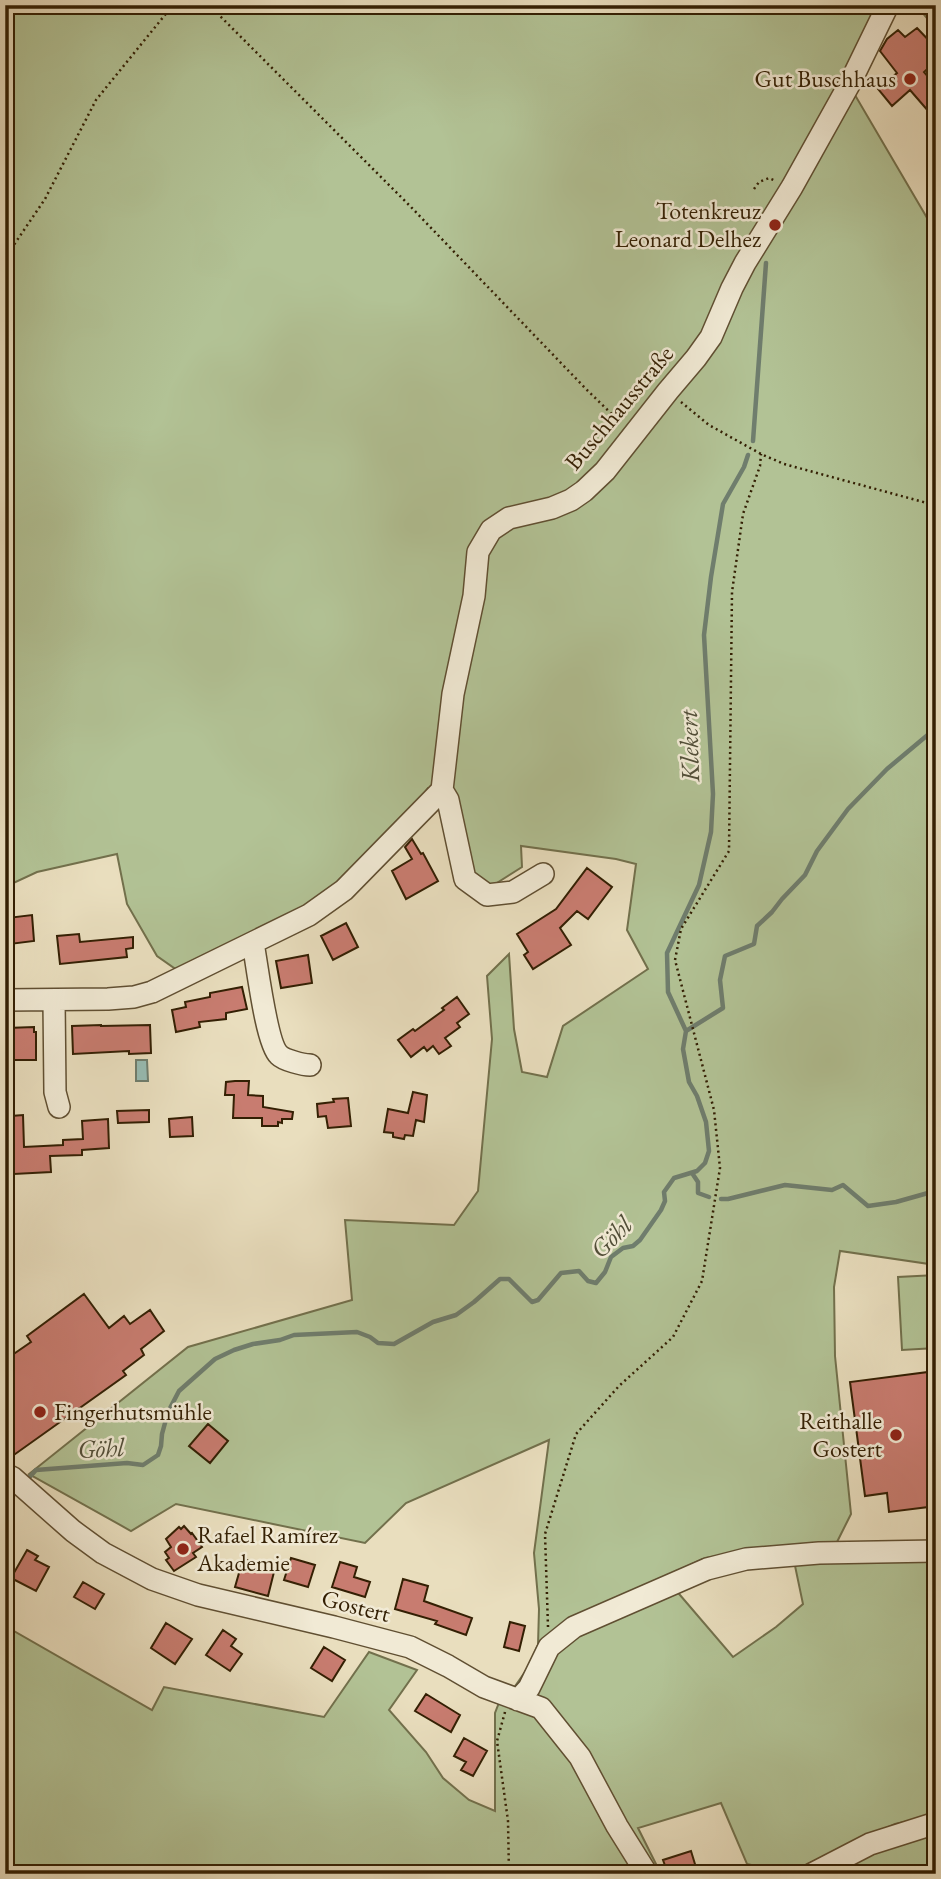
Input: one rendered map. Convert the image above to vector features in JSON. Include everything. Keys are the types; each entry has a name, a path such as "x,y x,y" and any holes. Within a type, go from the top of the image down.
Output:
{"street":[{"name":"Buschhausstraße","path":"442,790 453,694 474,596 478,552 491,530 509,518 552,508 584,491 605,471 696,358 710,337 732,288 849,83 888,5"},
{"path":"5,1000 134,998 152,992 309,915 344,890 442,790 448,800 465,879 487,895 513,892 543,874"},
{"path":"253,943 273,1043 279,1055 302,1065 310,1065"},
{"path":"54,1000 55,1092 59,1107"},
{"name":"Gostert","path":"9,1476 103,1553 152,1579 198,1595 410,1647 484,1687 541,1708 580,1757 617,1826 647,1874"},
{"path":"518,1700 529,1688 549,1647 574,1627 707,1569 746,1559 819,1553 936,1551"},
{"path":"812,1874 870,1844 936,1823"}],"path":[{"path":"5,258 45,200 96,100 173,5"},
{"path":"209,5 410,206 616,419"},
{"path":"754,189 759,182 769,178 792,187"},
{"path":"668,391 709,425 784,464 936,504"},
{"path":"549,1647 545,1534 576,1434 619,1386 673,1337 702,1281 720,1168 714,1110 675,960 681,929 729,851 732,592 743,514 760,466 761,454"},
{"path":"509,1874 508,1821 497,1741 505,1712 518,1700"}],"green space":[{"path":"5,5 881,5 852,90 933,228 936,227 936,1265 840,1251 834,1287 835,1356 851,1514 836,1544 768,1548 705,1558 579,1617 674,1588 733,1657 803,1604 794,1561 936,1561 936,1815 895,1824 788,1873 747,1864 721,1803 638,1828 661,1874 5,1874 5,1626 152,1710 164,1687 324,1717 369,1652 417,1670 389,1710 426,1752 443,1778 469,1800 495,1811 495,1713 502,1695 511,1692 527,1669 538,1645 539,1609 534,1553 549,1440 406,1503 365,1543 176,1504 131,1531 29,1474 188,1347 352,1300 345,1220 454,1225 478,1191 492,1039 487,976 509,954 514,1029 522,1072 547,1077 563,1026 648,969 627,930 636,864 521,846 522,867 492,886 472,871 453,791 428,788 416,804 339,883 302,908 177,970 157,956 127,904 117,854 37,872 5,887"},
{"path":"916,5 936,5 936,29"},
{"path":"936,1275 936,1348 902,1350 898,1277"},
{"path":"936,1830 936,1874 827,1874 870,1851"}],"water":[{"path":"136,1060 147,1060 148,1081 136,1081"}],"building":[{"name":"Gut Buschhaus","path":"917,28 936,48 936,61 924,72 936,86 936,120 910,90 892,106 878,89 897,73 880,51 887,39 898,30 905,37"},
{"path":"412,839 438,881 406,899 392,871 412,859 405,847"},
{"path":"587,868 612,887 588,919 577,911 560,928 571,945 533,969 524,955 528,952 517,934 556,909"},
{"path":"32,915 34,941 10,944 7,918"},
{"path":"346,923 358,947 333,960 321,936"},
{"path":"79,934 80,942 133,937 133,948 126,949 127,957 60,964 57,936"},
{"path":"308,955 312,983 281,988 276,961"},
{"path":"242,987 247,1009 226,1013 226,1019 199,1022 200,1027 176,1032 172,1010 186,1007 185,1002 210,997 210,993"},
{"path":"457,997 469,1014 457,1023 460,1027 445,1038 451,1046 439,1054 433,1046 427,1051 424,1047 411,1057 398,1040 444,1010 442,1008"},
{"path":"150,1025 151,1053 129,1054 129,1051 73,1054 72,1026"},
{"path":"34,1027 36,1060 8,1060 7,1028"},
{"path":"249,1081 248,1095 263,1096 263,1107 293,1112 292,1119 282,1119 278,1126 262,1126 262,1118 233,1118 234,1095 225,1095 226,1082"},
{"path":"413,1092 427,1095 424,1122 416,1120 413,1136 405,1135 404,1139 384,1132 388,1109 408,1113"},
{"path":"348,1098 351,1126 328,1128 326,1116 318,1117 317,1104"},
{"path":"149,1110 149,1122 118,1123 117,1111"},
{"path":"23,1115 24,1147 63,1145 63,1140 83,1139 82,1121 108,1119 109,1148 82,1150 82,1155 50,1156 51,1172 14,1174 11,1116"},
{"path":"192,1117 193,1136 170,1137 169,1119"},
{"name":"Fingerhutsmühle","path":"84,1294 109,1328 124,1316 130,1324 150,1310 164,1331 141,1349 144,1355 123,1371 126,1375 11,1457 5,1450 5,1360 31,1342 27,1336"},
{"name":"Reithalle Gostert","path":"936,1371 936,1506 889,1512 887,1493 865,1496 850,1382"},
{"path":"208,1424 228,1441 210,1463 189,1446"},
{"name":"Rafael Ramírez Akademie","path":"184,1526 202,1547 193,1553 196,1557 174,1571 166,1560 169,1558 165,1552 171,1547 166,1539 179,1527 181,1529"},
{"path":"27,1550 38,1556 35,1560 49,1567 36,1591 11,1578"},
{"path":"291,1558 315,1565 308,1587 284,1580"},
{"path":"243,1559 275,1568 268,1596 235,1587"},
{"path":"340,1562 357,1567 354,1577 370,1582 365,1597 332,1587"},
{"path":"403,1579 428,1586 424,1601 472,1618 466,1635 435,1624 437,1621 395,1609"},
{"path":"83,1582 104,1594 95,1609 74,1597"},
{"path":"510,1622 525,1626 519,1651 504,1647"},
{"path":"166,1623 192,1639 175,1664 151,1648"},
{"path":"223,1630 236,1639 231,1646 242,1654 230,1671 206,1655"},
{"path":"324,1647 345,1660 332,1681 311,1668"},
{"path":"426,1694 460,1715 451,1732 415,1711"},
{"path":"464,1738 487,1751 473,1776 461,1770 466,1762 454,1756"},
{"path":"691,1851 698,1874 668,1874 663,1860"}],"waterway":[{"name":"Klekert","path":"753,441 766,263"},
{"name":"Klekert","path":"686,1031 668,992 667,953 699,885 711,832 713,794 704,635 723,504 748,455"},
{"name":"Göhl","path":"26,1481 36,1470 127,1463 143,1465 158,1455 168,1412 179,1391 215,1359 234,1350 294,1335 357,1332 378,1343 394,1344 433,1322 456,1315 500,1279 509,1279 532,1302 538,1300 561,1273 579,1271 588,1281 596,1283 605,1272 611,1257 640,1240 661,1210 665,1201 664,1192 674,1178 697,1171 705,1163 709,1151 706,1122 689,1082 683,1049 686,1031 723,1008 720,980 725,956 754,944 757,926 805,875 817,851 848,809 887,769 936,728"},
{"path":"692,1173 698,1182 698,1193 709,1197"},
{"path":"721,1199 785,1185 832,1190 843,1185 868,1206 928,1193 936,1196"},
{"name":"Göhl","path":"5,1504 18,1490"}],"place":[{"name":"Gut Buschhaus","path":"910,79"},
{"name":"Totenkreuz Leonard Delhez","path":"775,225"},
{"name":"Fingerhutsmühle","path":"40,1412"},
{"name":"Reithalle Gostert","path":"896,1435"},
{"name":"Rafael Ramírez Akademie","path":"183,1549"}]}
